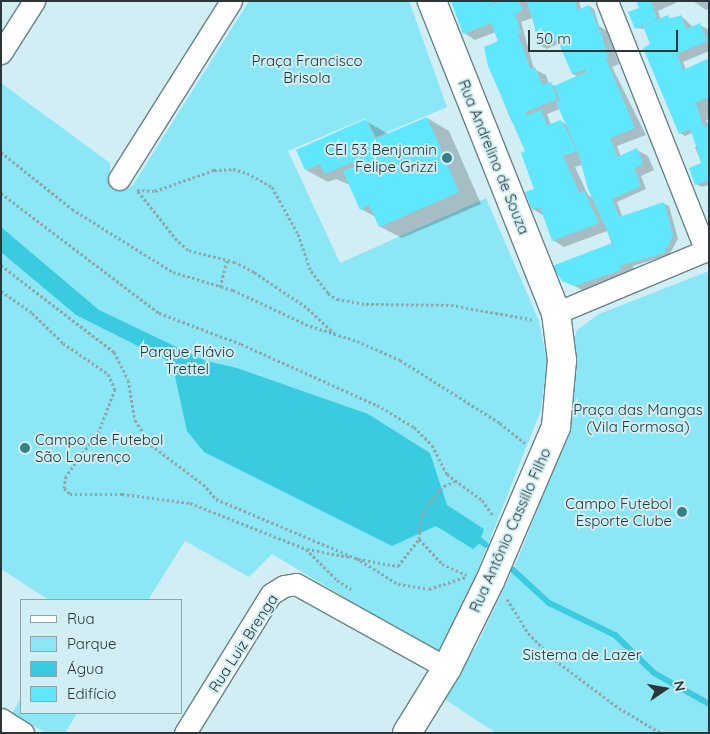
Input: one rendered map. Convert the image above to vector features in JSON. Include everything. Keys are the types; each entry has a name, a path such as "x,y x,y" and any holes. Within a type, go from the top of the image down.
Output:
{"street":[{"path":"1,53 34,1"},
{"path":"119,179 230,1"},
{"name":"Rua Andrelino de Souza","path":"432,1 547,317"},
{"path":"547,317 707,250 607,1"},
{"name":"Rua Antônio Cassillo Filho","path":"407,733 447,668 476,575 509,536 556,427 562,360 547,317"},
{"name":"Rua Luiz Brenga","path":"185,733 271,594 284,586 296,584 447,668"},
{"path":"1,719 23,733"}],"path":[{"path":"1,152 72,209 132,249 173,272 220,287 400,360 500,423 533,449"},
{"path":"335,334 306,307 254,272 227,260 188,250 177,240 137,190 155,191 214,170 233,169 247,173 272,187 298,234 311,271 328,293 336,299 366,304 451,305 547,317"},
{"path":"1,194 160,314 241,344 377,405 414,427 432,445 447,474 482,500 509,536"},
{"path":"220,287 227,260"},
{"path":"1,265 114,352 128,380 135,420 150,445 170,462 203,484 216,499 356,558 375,572 415,588 428,590 476,575"},
{"path":"1,291 32,313 63,343 108,374 115,389 99,431 66,476 64,488 70,494 122,494 190,503 306,549 398,566 419,539 421,516 444,486 455,481"},
{"path":"419,539 442,564 476,575 501,589 528,633 555,660 619,708 661,733"},
{"path":"306,549 337,580 353,590"}],"green space":[{"name":"Parque Flávio Trettel","path":"249,1 409,1 447,107 376,137 366,118 288,151 340,263 486,198 539,321 547,362 541,410 475,577 439,654 272,554 249,577 185,541 149,599 47,599 1,569 1,83 110,163 110,182 116,189 127,189 133,185"},
{"path":"709,271 709,733 496,733 443,698 476,647 519,556 554,467 576,369 574,339 577,330 599,314"},
{"path":"20,699 20,714 76,714 65,733 47,733 12,714"}],"water":[{"path":"1,227 99,310 206,361 237,368 368,414 430,453 447,505 484,529 479,544 473,549 436,526 392,546 204,452 187,431 172,363 76,315 1,252"}],"building":[{"path":"451,1 497,1 483,8 501,1 519,1 522,11 515,14 521,32 518,34 530,69 535,67 542,85 551,82 557,99 525,112 526,116 541,110 547,125 561,120 577,151 563,156 579,192 558,200 584,191 599,223 552,241 540,207 532,210 525,192 534,189 521,153 525,151 488,66 484,47 498,41 491,23 463,34"},
{"path":"527,1 575,1 577,10 589,5 603,39 608,58 606,59 635,128 610,138 617,157 637,148 643,164 634,168 641,186 612,199 619,217 664,202 673,236 664,253 619,266 621,270 574,286 562,281 552,266 612,243 618,258 613,243 588,189 578,152 556,102 560,100 554,86 586,72 585,69 572,74 557,39 540,46"},
{"path":"636,1 651,1 657,19 635,29 628,12 639,8"},
{"path":"668,15 670,19 681,15 686,29 700,23 707,41 677,54 683,70 707,59 709,62 709,97 682,108 696,103 703,127 709,125 709,180 695,185 689,168 701,163 690,129 679,134 643,48 650,44 643,26"},
{"path":"427,117 459,192 379,227 369,205 360,210 343,171 354,167 352,162 325,174 320,164 305,170 296,150 366,119 375,139"}],"waterway":[{"path":"481,541 486,545"},
{"path":"513,570 549,603 615,635 654,673 709,704"}],"place":[{"name":"CEI 53 Benjamin Felipe Grizzi","path":"447,158"},
{"name":"Campo de Futebol São Lourenço","path":"25,448"},
{"name":"Campo Futebol Esporte Clube","path":"682,512"}],"park label":[{"name":"Praça Francisco Brisola","path":"307,68"},
{"name":"Praça das Mangas (Vila Formosa)","path":"638,418"},
{"name":"Sistema de Lazer","path":"582,655"}]}
